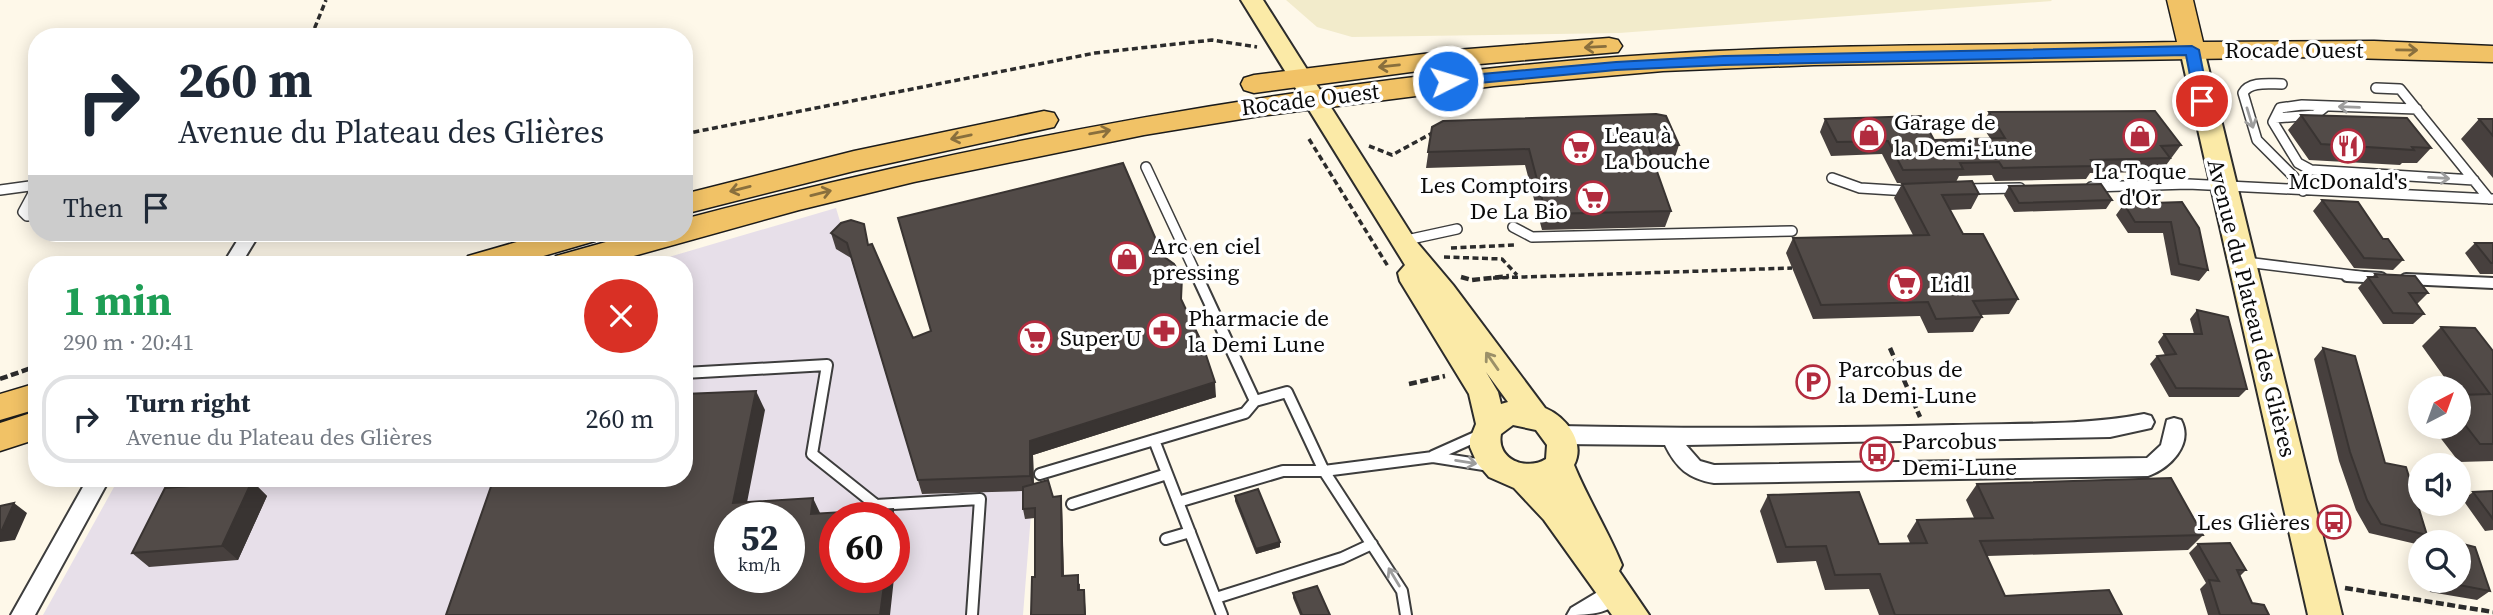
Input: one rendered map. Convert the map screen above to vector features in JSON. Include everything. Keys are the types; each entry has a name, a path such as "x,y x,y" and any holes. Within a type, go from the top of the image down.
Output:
{"main road":[{"path":"1252,0 1403,244 1443,292 1534,415 1549,423 1560,450 1566,486 1593,531 1624,603"},
{"name":"Avenue du Plateau des Glières","path":"2180,0 2325,615"},
{"path":"2190,40 2364,30 2493,35"},
{"name":"Rocade Ouest","path":"693,202 983,132 1298,76 1616,66 2190,40 2493,54"},
{"name":"Rocade Ouest","path":"693,228 870,180 1033,144 1298,76"},
{"path":"506,256 554,242"},
{"path":"595,256 644,242"},
{"path":"1403,244 1414,281 1483,392 1489,428 1487,453 1555,510 1569,533 1624,603"},
{"path":"0,407 28,399"},
{"path":"1489,428 1511,414 1534,415"},
{"path":"0,437 28,428"},
{"path":"1511,472 1542,476 1560,450"}],"street":[{"path":"1560,450 1672,437 2110,429 2144,422"},
{"path":"1672,437 1676,450 1689,467 1702,473 1714,474 2148,467 2160,463 2165,457 2174,435 2174,426"},
{"path":"23,615 94,487"},
{"path":"1579,615 1624,603"}],"lane":[{"path":"2282,84 2254,85 2246,88 2243,93 2255,137 2285,166 2302,191"},
{"path":"2376,88 2400,89 2481,189 2492,196"},
{"path":"2417,109 2302,105 2280,108 2274,127 2304,168 2474,180"},
{"path":"1146,167 1255,401"},
{"path":"1832,178 1851,188 1868,191 1919,190"},
{"path":"0,190 28,186"},
{"path":"2081,187 2222,186 2492,196"},
{"path":"1960,190 2027,188"},
{"path":"28,202 23,212 28,216"},
{"path":"1513,228 1532,237 1793,231"},
{"path":"1403,244 1457,229"},
{"path":"2240,261 2348,276 2387,278"},
{"path":"2400,279 2493,283"},
{"path":"693,372 827,365 812,454 876,505 980,499 972,615"},
{"path":"1040,474 1245,413 1255,401 1287,392 1324,471 1402,591 1406,615"},
{"path":"1433,457 1489,428"},
{"path":"1154,440 1222,615"},
{"path":"1178,502 1283,471 1324,471 1433,457 1511,472"},
{"path":"1072,504 1167,474"},
{"path":"1166,539 1190,532"},
{"path":"1216,598 1342,558 1372,544"}],"path":[{"path":"316,28 326,0"},
{"path":"693,132 1095,53 1212,40 1249,45 1298,76"},
{"path":"1363,137 1370,147 1392,155 1438,130"},
{"path":"1309,139 1394,274"},
{"path":"1517,275 1503,259 1441,257 1438,251 1512,247 1523,233"},
{"path":"1472,279 1517,275 1792,268"},
{"path":"0,379 28,369"},
{"path":"1409,384 1434,376 1446,376"},
{"path":"2318,583 2493,612"}],"shaded area":[{"path":"1286,0 2052,1 1619,33 1352,37 1317,27"},
{"path":"836,208 922,494 1033,489 1023,615 43,615 114,487 693,487 693,256 672,256"}],"building":[{"path":"2155,111 2181,145 2161,146 2170,158 2091,160 2095,166 2003,168 1999,162 1960,163 1963,169 1903,170 1888,141 1837,142 1825,119 1921,116 1934,140 2005,138 1989,112"},
{"path":"1656,114 1666,116 1679,145 1648,146 1671,211 1546,214 1529,149 1428,152 1432,127 1443,121"},
{"path":"2301,115 2407,118 2431,148 2412,147 2414,150 2321,144"},
{"path":"2479,119 2493,119 2493,136"},
{"name":"Super U","path":"1123,163 1163,256 1174,264 1182,277 1181,299 1202,343 1215,382 1030,441 1030,476 918,480 847,243 831,233 841,223 851,220 864,224 868,245 872,244 913,338 931,331 898,218"},
{"name":"Lidl","path":"1972,181 1979,194 1942,195 1963,234 1983,234 2018,299 1973,301 1982,317 1936,319 1928,302 1821,305 1793,238 1929,235 1902,184"},
{"path":"2101,184 2112,200 2019,203 2009,186"},
{"path":"2322,200 2358,202 2383,239 2388,239 2403,260 2364,258"},
{"path":"2182,202 2199,228 2208,270 2179,264 2171,222 2135,222 2124,204"},
{"path":"2475,243 2493,243 2493,263 2491,263"},
{"path":"2375,274 2415,276 2428,293 2409,293 2424,314 2393,313 2368,277 2377,277"},
{"path":"2197,310 2228,317 2247,389 2176,388 2157,356 2176,354 2164,334 2202,334"},
{"path":"2441,327 2475,328 2493,351 2493,444 2480,444 2471,432 2471,395 2490,394"},
{"path":"2323,348 2355,356 2385,463 2406,467 2408,516 2421,516 2425,530 2408,530 2381,524 2367,500 2350,452"},
{"path":"756,391 733,502 714,502 714,593 805,593 805,502 749,502 813,498 811,514 819,514 819,593 883,593 880,615 446,615 491,487 693,487 693,394"},
{"path":"2171,478 2203,535 1980,541 2005,596 2109,590 2122,615 1895,615 1880,574 1835,575 1826,546 1786,547 1768,495 1859,492 1879,544 1927,543 1917,520 1993,518 1977,484"},
{"path":"1048,480 1053,497 1061,496 1062,576 1078,575 1078,590 1084,590 1085,615 1031,615 1032,577 1035,577 1035,508 1023,509 1023,487"},
{"path":"249,487 222,546 132,553 165,488"},
{"path":"1258,489 1280,542 1256,549 1235,496"},
{"path":"2493,491 2493,519 2473,492"},
{"path":"14,503 2,530 0,530 0,506"},
{"path":"2230,543 2246,570 2237,570 2252,603 2264,605 2269,615 2220,615 2209,580 2219,581 2198,544"},
{"path":"2471,546 2475,547 2490,591 2471,587"},
{"path":"1317,586 1330,615 1302,615 1293,593"}],"place":[{"name":"Garage de la Demi-Lune","path":"1869,135"},
{"name":"La Toque d'Or","path":"2140,136"},
{"name":"McDonald's","path":"2348,146"},
{"name":"L'eau à La bouche","path":"1579,148"},
{"name":"Les Comptoirs De La Bio","path":"1593,198"},
{"name":"Arc en ciel pressing","path":"1127,259"},
{"name":"Lidl","path":"1905,284"},
{"name":"Pharmacie de la Demi Lune","path":"1164,331"},
{"name":"Super U","path":"1035,338"},
{"name":"Parcobus de la Demi-Lune","path":"1813,382"},
{"name":"Parcobus Demi-Lune","path":"1877,454"},
{"name":"Les Glières","path":"2334,522"}],"route":[{"path":"1448,81 1616,66 1724,60 2192,50 2202,101"}]}
